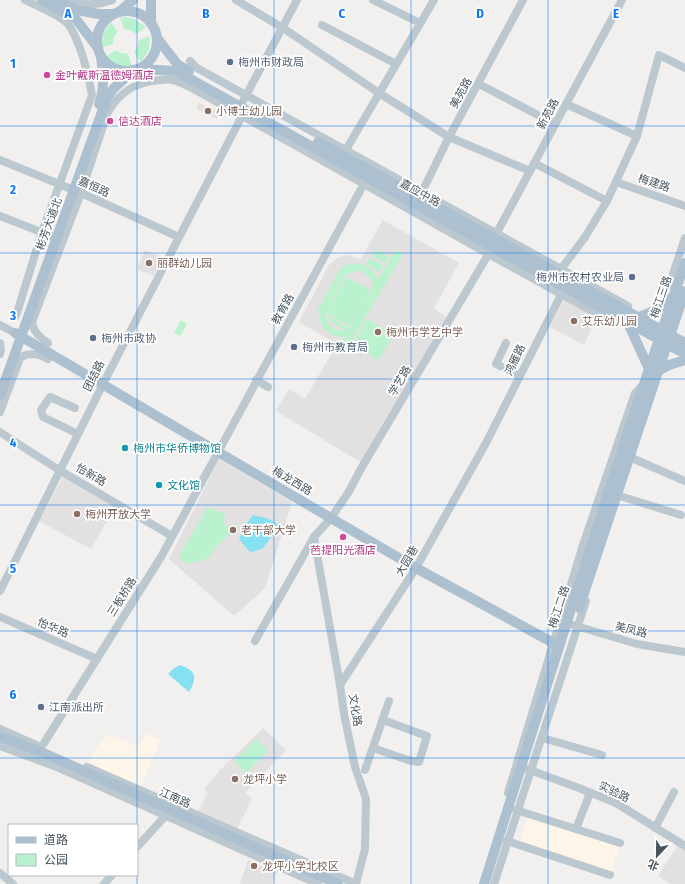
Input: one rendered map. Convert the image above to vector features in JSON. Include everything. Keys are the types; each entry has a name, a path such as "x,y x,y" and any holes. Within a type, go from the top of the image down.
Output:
{"main road":[{"path":"42,0 75,18 108,65 118,70 137,70 148,62 154,54 157,38 151,24 143,16 137,13 125,11 117,13 87,13 76,10 57,0"},
{"path":"100,52 97,38 101,27 109,18 133,0"},
{"path":"151,0 151,24"},
{"name":"嘉应中路","path":"157,38 178,65 243,109 421,195 495,236 639,317 685,354"},
{"name":"彬芳大道北","path":"0,394 47,234 71,189 102,94 104,80 100,52"},
{"name":"彬芳大道北","path":"0,374 18,335 71,189 107,98 114,88 137,70"},
{"name":"嘉应中路","path":"137,70 176,71 366,180 563,290 627,321 664,337 685,343"},
{"name":"梅江三路","path":"664,337 671,290 685,263"},
{"path":"639,317 653,312 665,305 671,290"},
{"name":"梅江三路","path":"664,337 683,307 685,291"},
{"path":"627,321 653,370 685,360"},
{"name":"梅龙西路","path":"18,335 416,568 556,644"},
{"name":"梅江二路","path":"493,884 527,769 573,625 632,457 650,394 653,370 664,337"},
{"name":"梅江二路","path":"484,884 556,644 644,385 653,370"},
{"name":"江南路","path":"0,737 41,749 168,812 338,884"}],"street":[{"path":"25,0 68,24 79,46 90,80 92,95 71,189 32,322 33,328 40,337 48,343"},
{"path":"69,0 86,5 112,0"},
{"path":"236,0 283,28 379,93 449,137 532,167 607,201"},
{"name":"团结路","path":"0,591 59,470 179,237 297,0"},
{"path":"373,0 420,23"},
{"path":"347,148 434,0"},
{"name":"美苑路","path":"421,195 449,137 479,84 523,0"},
{"name":"新苑路","path":"495,236 622,0"},
{"path":"322,25 396,64"},
{"path":"562,268 585,237 607,201 637,136 659,55 685,68"},
{"path":"190,61 197,68 421,195"},
{"path":"71,189 113,102 123,93 135,86 150,81 173,80 243,109"},
{"path":"479,84 555,124"},
{"path":"566,104 637,136"},
{"name":"嘉恒路","path":"0,160 71,189 179,237"},
{"path":"366,180 488,255 563,290 614,323"},
{"name":"教育路","path":"218,452 366,180"},
{"name":"梅建路","path":"616,182 685,206"},
{"path":"0,216 47,234 16,316"},
{"path":"495,236 628,306"},
{"path":"671,290 685,238"},
{"name":"学艺路","path":"255,641 314,537 331,518 348,493 488,255"},
{"name":"鸿雁路","path":"486,443 563,290"},
{"path":"0,325 18,335"},
{"path":"0,343 0,354"},
{"path":"506,344 496,364 515,373"},
{"path":"0,412 20,358 25,355 36,355 48,359"},
{"path":"256,380 268,387"},
{"path":"74,432 43,417 41,410 50,397 75,408"},
{"name":"怡新路","path":"0,432 59,470 172,536"},
{"name":"大园巷","path":"340,685 416,568 486,443"},
{"name":"三板桥路","path":"41,749 161,557 218,452"},
{"path":"493,884 632,457 685,481"},
{"path":"623,497 681,515"},
{"name":"文化路","path":"314,537 344,714 355,767 366,799 365,849 356,884"},
{"name":"怡华路","path":"0,618 97,659"},
{"name":"美凤路","path":"573,625 637,644 685,652"},
{"path":"480,884 556,644"},
{"path":"365,770 389,701"},
{"path":"373,748 408,760 419,762 427,736 383,720"},
{"path":"0,730 356,884"},
{"path":"546,739 602,755"},
{"path":"0,746 57,767 168,812 318,884"},
{"name":"实验路","path":"527,769 616,803 685,846"},
{"path":"655,828 674,792"},
{"path":"576,829 590,793"},
{"path":"516,810 620,843"},
{"path":"138,846 168,812"},
{"path":"507,841 610,875"},
{"path":"0,873 13,884"},
{"path":"104,884 111,876"}],"shaded area":[{"name":"小博士幼儿园","path":"199,103 220,113 217,119 197,109"},
{"name":"梅州市学艺中学","path":"383,220 459,263 434,308 446,317 362,463 276,411 289,389 305,399 337,344 299,322 329,265 337,258 346,255 361,259"},
{"name":"丽群幼儿园","path":"145,250 162,257 154,276 137,269"},
{"name":"艾乐幼儿园","path":"565,298 598,315 584,345 550,327"},
{"name":"老干部大学","path":"219,459 292,502 265,588 234,616 169,559"},
{"name":"梅州开放大学","path":"63,477 115,507 91,549 39,521"},
{"name":"龙坪小学","path":"263,728 286,750 245,793 252,799 237,829 198,811 208,793 204,789 220,770"},
{"path":"109,734 138,746 146,734 161,739 140,788 87,766 97,747"},
{"path":"528,816 620,846 611,872 519,843"},
{"path":"678,845 685,850 685,884 670,884 658,876"},
{"name":"龙坪小学北校区","path":"248,860 277,872 272,884 240,884"}],"green space":[{"path":"125,17 134,19 146,27 136,34 130,30 124,29 120,18"},
{"path":"111,22 118,32 114,37 113,44 102,48 103,34"},
{"path":"150,36 149,50 141,62 134,52 138,46 139,40"},
{"path":"116,50 121,53 128,54 132,66 124,67 118,65 111,62 106,57"},
{"path":"376,249 389,257 385,263 372,256"},
{"path":"396,250 403,254 349,345 343,342 346,336 334,336 329,333 320,321 318,309 341,268 346,265 362,264 371,270 378,279","holes":["357,271 363,273 370,278 373,288 351,325 371,290 347,277 326,313 348,273","326,313 350,326 345,330 334,328 326,319"]},
{"path":"370,258 383,265 379,272 367,264"},
{"path":"329,316 347,327 345,330 327,319"},
{"path":"367,319 380,327 366,352 353,344"},
{"path":"181,320 187,324 180,336 174,333"},
{"path":"380,327 393,335 379,360 366,352"},
{"path":"207,507 225,514 224,525 235,530 219,544 206,559 187,564 179,557"},
{"path":"256,739 268,751 246,773 234,761"}],"water":[{"path":"253,515 269,519 279,525 277,533 271,537 263,548 253,552 249,551 239,539"},
{"path":"180,665 190,670 194,676 189,692 168,674"}],"place":[{"name":"梅州市财政局","path":"230,62"},
{"name":"金叶戴斯温德姆酒店","path":"47,75"},
{"name":"小博士幼儿园","path":"208,111"},
{"name":"信达酒店","path":"110,121"},
{"name":"丽群幼儿园","path":"149,263"},
{"name":"梅州市农村农业局","path":"632,277"},
{"name":"艾乐幼儿园","path":"574,321"},
{"name":"梅州市学艺中学","path":"378,332"},
{"name":"梅州市政协","path":"93,338"},
{"name":"梅州市教育局","path":"294,347"},
{"name":"梅州市华侨博物馆","path":"125,448"},
{"name":"文化馆","path":"159,485"},
{"name":"梅州开放大学","path":"77,514"},
{"name":"老干部大学","path":"233,530"},
{"name":"芭提阳光酒店","path":"343,537"},
{"name":"江南派出所","path":"41,707"},
{"name":"龙坪小学","path":"235,779"},
{"name":"龙坪小学北校区","path":"254,866"}]}
